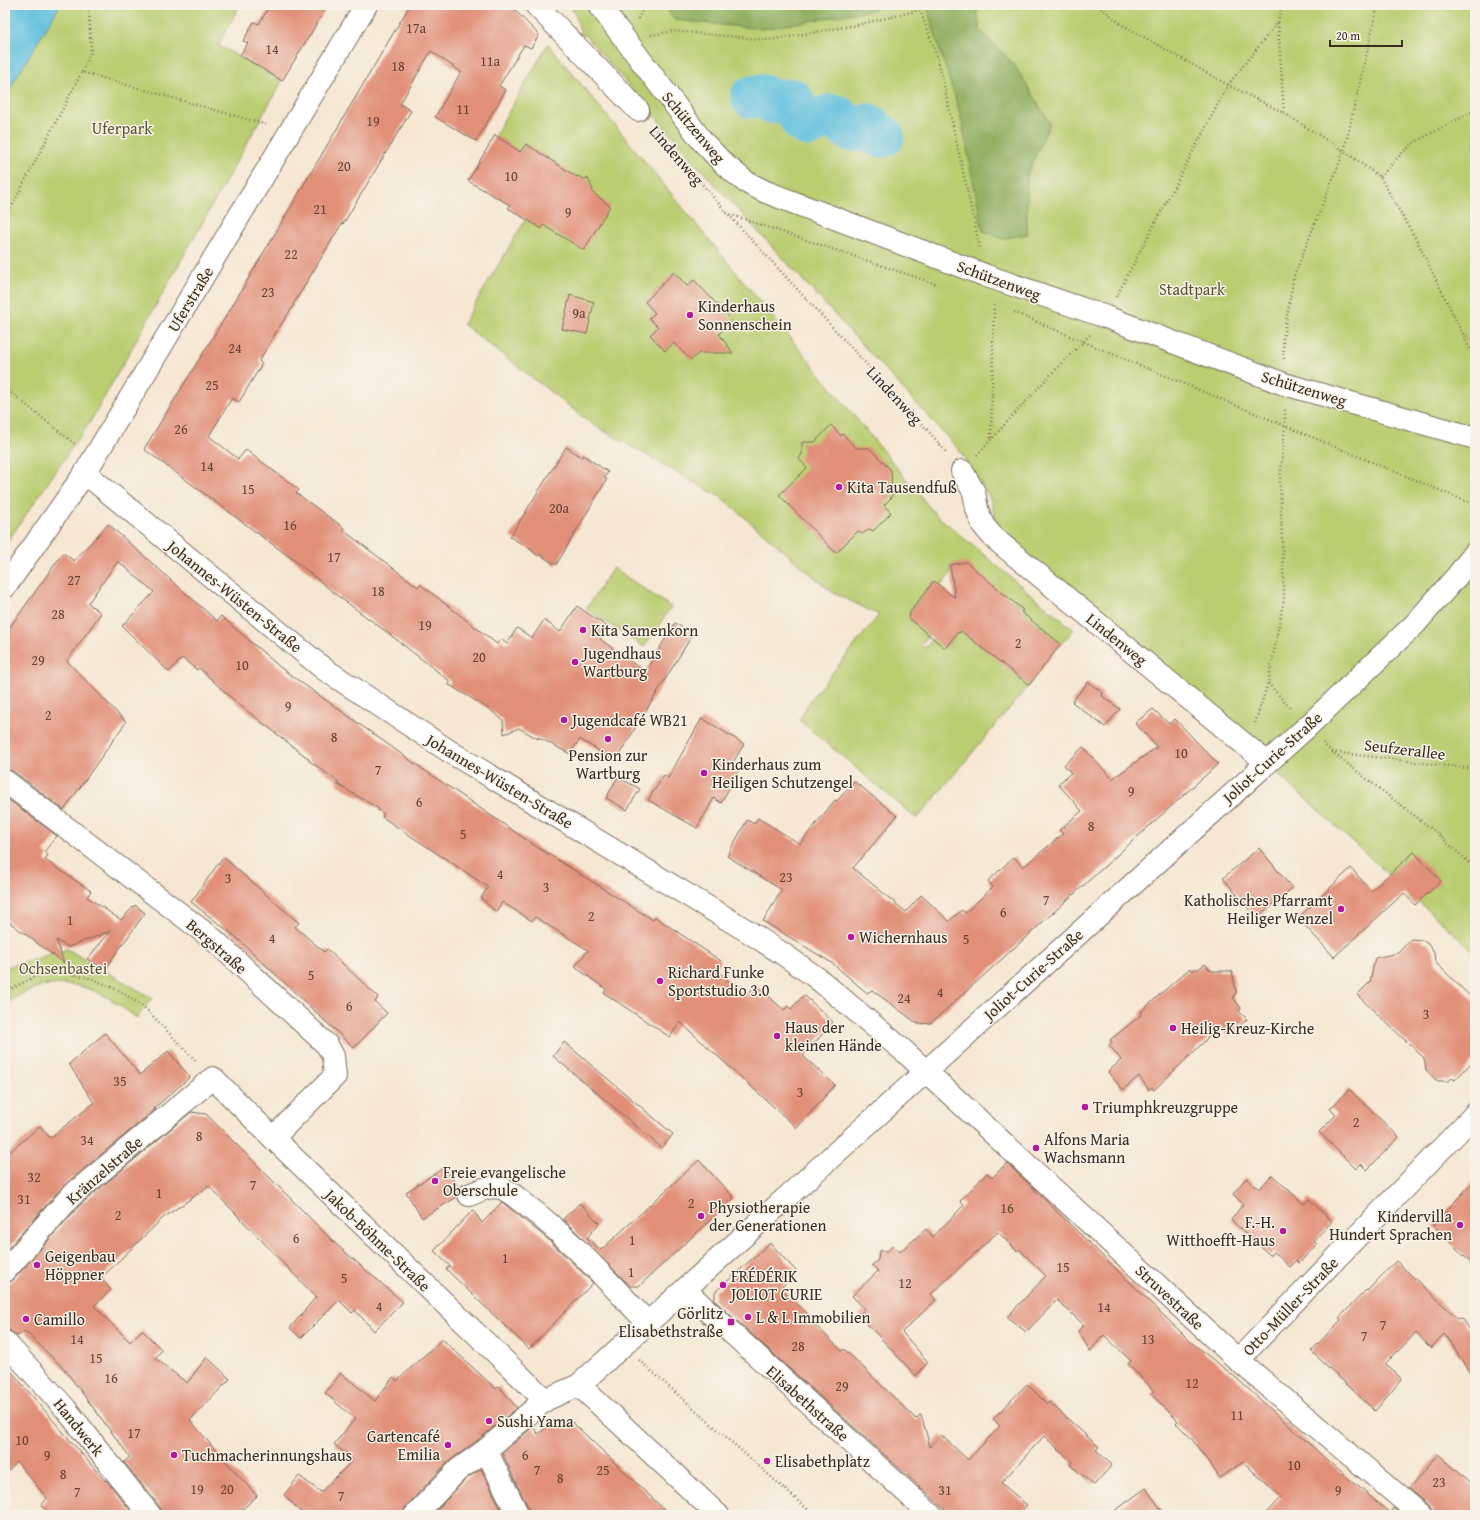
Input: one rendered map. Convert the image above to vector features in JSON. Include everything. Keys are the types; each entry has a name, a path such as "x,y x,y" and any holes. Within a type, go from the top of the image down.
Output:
{"street":[{"name":"Uferstraße","path":"5,587 89,466 366,5"},
{"name":"Lindenweg","path":"536,5 638,110"},
{"name":"Schützenweg","path":"599,5 703,142 725,165 746,182 766,192 987,276 1106,317 1284,384 1475,438"},
{"name":"Johannes-Wüsten-Straße","path":"89,466 324,669 452,753 783,954 817,978 927,1070"},
{"name":"Lindenweg","path":"962,471 974,492 977,509 983,524 994,538 1266,762"},
{"name":"Joliot-Curie-Straße","path":"415,1515 458,1470 486,1450 545,1400 579,1385 1266,762 1308,726 1415,624 1475,553"},
{"name":"Bergstraße","path":"5,781 213,939 327,1045 333,1056 334,1076 272,1138"},
{"name":"Struvestraße","path":"927,1070 1238,1360 1421,1515"},
{"name":"Jakob-Böhme-Straße","path":"213,1078 272,1138 545,1400"},
{"name":"Kränzelstraße","path":"5,1271 71,1196 213,1078"},
{"name":"Otto-Müller-Straße","path":"1238,1360 1475,1114"},
{"path":"469,1195 487,1187 500,1188 508,1191 539,1214 570,1243 648,1323"},
{"name":"Elisabethstraße","path":"685,1290 931,1515"},
{"name":"Handwerk","path":"5,1342 65,1408 150,1515"},
{"path":"579,1385 718,1515"},
{"path":"486,1450 518,1515"}],"path":[{"path":"5,219 91,52 89,5"},
{"path":"914,5 920,10 938,59 994,303 991,439"},
{"path":"627,41 673,31 769,40 857,25 920,10 930,5"},
{"path":"1098,5 1122,24 1228,84 1284,113 1344,151 1380,177 1417,241 1475,358"},
{"path":"1282,5 1278,22 1284,113"},
{"path":"962,471 1051,374 1084,342 1106,317 1228,84 1278,22"},
{"path":"1475,69 1475,78"},
{"path":"82,72 290,132"},
{"name":"Lindenweg","path":"638,110 726,212 931,434 962,471"},
{"path":"1380,177 1401,154 1415,142 1475,110"},
{"path":"726,212 942,286"},
{"path":"986,301 1001,306"},
{"path":"1008,309 1475,505"},
{"path":"1462,333 1475,341"},
{"path":"5,388 89,466"},
{"path":"1268,683 1332,752 1437,833 1475,868"},
{"name":"Seufzerallee","path":"1332,752 1475,769"},
{"path":"5,992 34,977 48,974 66,973 92,979 120,991 144,1008 213,1078"},
{"path":"634,1356 814,1515"}],"green space":[{"name":"Uferpark","path":"60,5 240,5 218,45 282,81 92,419 5,545 5,96"},
{"name":"Stadtpark","path":"567,5 1475,5 1475,953 1278,774 1257,744 998,529 990,498 959,450 697,165 586,36 581,34 575,13"},
{"path":"664,5 893,5 867,11 762,29 675,20"},
{"path":"926,5 976,5 980,30 1015,66 1050,123 1027,175 1027,234 1003,239 983,231 960,113"},
{"path":"548,44 935,514 1074,630 1061,644 1028,617 1022,610 1024,608 1017,603 1015,605 1029,685 917,819 799,720 812,698 879,615 832,592 722,498 592,424 463,324 554,172 557,164 526,144 520,152 495,135","holes":["961,563 997,588 945,648 933,638 924,648 920,645 929,635 910,619 910,612 933,581 941,586 951,573 950,565"]},
{"path":"613,568 671,607 644,647 586,609"},
{"name":"Ochsenbastei","path":"67,949 152,998 137,1018 106,996 89,989 64,984 39,987 27,991 5,1005 5,968"}],"water":[{"path":"5,5 60,5 5,96"}],"building":[{"path":"270,5 328,5 282,81 240,55 248,43 243,41 254,22 259,24"},
{"path":"410,5 510,5 539,35 531,48 524,45 499,86 506,90 476,141 435,117 461,72 431,51 400,104 411,111 259,361 262,364 239,402 232,398 209,436 238,459 246,450 299,490 296,493 344,528 343,530 418,587 420,584 497,644 501,639 507,644 517,628 532,638 544,620 560,632 577,606 609,628 600,639 645,672 675,623 693,634 615,761 580,739 570,754 519,728 504,734 503,720 489,709 448,684 451,682 338,596 295,561 144,449 231,308"},
{"path":"495,135 520,152 526,144 577,177 578,176 583,179 588,178 593,190 592,192 610,206 584,250 543,225 542,229 508,208 510,205 468,181"},
{"name":"Kinderhaus Sonnenschein","path":"674,272 687,286 694,280 732,320 719,334 733,353 699,353 691,360 674,343 665,351 650,335 658,327 649,318 655,313 645,302"},
{"path":"570,295 594,302 587,334 562,329"},
{"name":"Kita Tausendfuß","path":"831,425 841,436 843,434 856,448 869,448 891,470 892,497 884,505 891,513 873,531 870,529 862,534 858,531 836,553 779,495 807,468 799,459 802,454 802,442 815,442"},
{"path":"566,447 582,457 583,455 608,472 604,478 607,479 556,565 539,554 538,556 529,548 510,537"},
{"path":"108,524 217,621 221,616 281,668 414,763 537,847 653,920 655,917 721,961 716,969 745,997 756,985 784,1010 788,1006 791,1009 804,995 833,1022 803,1056 835,1085 797,1128 680,1022 670,1037 604,993 606,989 575,967 588,950 535,917 532,921 502,902 496,912 481,898 488,887 382,817 384,814 378,810 379,809 337,784 339,782 308,760 309,759 237,703 199,668 197,670 182,658 169,672 122,626 154,592 118,561 88,603 101,613 67,661 126,722 64,810 13,771 5,769 5,634 63,553 74,561"},
{"path":"966,562 1023,610 1021,612 1061,644 1029,685 961,631 959,633 958,632 945,648 909,619 910,612 934,581 955,598 950,565"},
{"path":"1088,682 1103,693 1102,696 1120,709 1105,727 1072,702"},
{"path":"1153,709 1169,724 1175,719 1218,764 931,1023 918,1024 872,990 867,993 832,963 763,921 782,890 727,856 747,820 754,824 758,818 800,844 835,800 837,801 854,781 897,816 853,868 906,912 921,895 949,921 962,910 965,913 993,887 988,881 1014,857 1023,867 1063,834 1059,830 1082,811 1058,784 1071,773 1064,765 1083,747 1112,779 1157,747 1135,723"},
{"name":"Kinderhaus zum Heiligen Schutzengel","path":"702,718 744,744 731,766 739,770 721,803 714,798 697,828 648,800 664,775 668,778"},
{"path":"618,777 640,789 627,810 606,798"},
{"path":"5,797 57,836 44,852 48,855 45,860 91,891 87,897 121,920 135,905 145,913 105,969 87,959 111,931 68,947 56,940 64,963 5,919"},
{"path":"1259,848 1292,888 1256,918 1223,878"},
{"path":"1414,852 1441,881 1415,905 1404,893 1334,957 1298,918 1351,868 1371,891"},
{"path":"223,857 299,923 295,927 324,952 327,949 378,997 375,1002 387,1013 354,1048 236,937 191,902"},
{"path":"1411,939 1422,940 1428,944 1434,953 1435,962 1475,1001 1475,1059 1455,1080 1452,1078 1449,1081 1438,1081 1435,1079 1426,1070 1424,1058 1357,995 1370,982 1375,958 1398,953"},
{"name":"Heilig-Kreuz-Kirche","path":"1205,964 1211,971 1232,971 1236,992 1233,998 1241,1008 1239,1011 1247,1019 1228,1036 1217,1025 1204,1042 1154,1090 1152,1087 1149,1090 1139,1076 1123,1090 1108,1072 1121,1060 1109,1045 1112,1042 1110,1040 1141,1015 1140,1013 1190,968 1193,971 1195,968 1197,970"},
{"path":"105,1033 140,1075 168,1051 190,1077 153,1109 156,1109 63,1186 5,1252 5,1156 40,1126 50,1138 94,1103 69,1064"},
{"path":"564,1042 673,1134 662,1148 553,1056"},
{"path":"1349,1089 1399,1137 1367,1170 1361,1164 1356,1169 1319,1132 1336,1115 1330,1109"},
{"path":"191,1112 206,1114 338,1246 403,1302 374,1331 355,1310 352,1313 339,1300 301,1338 290,1328 316,1297 209,1186 163,1218 101,1278 111,1290 94,1306 130,1342 142,1330 162,1350 155,1358 187,1383 207,1357 230,1379 190,1420 257,1496 236,1515 162,1515 160,1507 124,1462 130,1457 65,1370 25,1331 17,1336 9,1330 5,1330 5,1283 9,1283 14,1279 80,1205"},
{"path":"699,1160 734,1198 639,1286 630,1286 563,1219 580,1203 599,1223 587,1238 601,1250"},
{"path":"1007,1163 1191,1342 1235,1377 1335,1467 1390,1513 1393,1508 1402,1515 1264,1515 1281,1497 1243,1462 1220,1478 1191,1438 1176,1423 1178,1421 1151,1394 1154,1391 1128,1364 1131,1361 1104,1335 1090,1351 1078,1331 1084,1325 1057,1300 1026,1332 1007,1317 1046,1276 1019,1249 1017,1251 998,1232 931,1294 936,1300 902,1332 928,1362 916,1376 859,1315 865,1309 852,1296 878,1271 872,1265 878,1260 879,1251 887,1251 893,1246 900,1252 926,1229 933,1237 964,1205 960,1201 987,1173 992,1178"},
{"path":"445,1167 459,1188 457,1197 422,1218 406,1192"},
{"name":"F.-H. Witthoefft-Haus","path":"1272,1175 1304,1204 1309,1199 1332,1221 1314,1242 1317,1244 1299,1263 1296,1260 1290,1267 1274,1252 1271,1256 1231,1220 1243,1204 1233,1194 1246,1178 1259,1189"},
{"name":"Kindervilla Hundert Sprachen","path":"1475,1180 1475,1267 1433,1225"},
{"path":"502,1202 550,1241 593,1283 529,1349 446,1269 450,1266 434,1251 473,1210 482,1223"},
{"path":"770,1243 797,1272 781,1288 816,1322 814,1324 842,1351 844,1349 916,1419 921,1414 930,1447 941,1435 968,1460 1000,1426 993,1419 1027,1384 1047,1404 1049,1402 1099,1447 1096,1450 1112,1465 1094,1485 1070,1465 1072,1462 1044,1436 1001,1483 1027,1505 1018,1515 951,1515 715,1301 715,1292"},
{"path":"1396,1261 1458,1319 1462,1318 1475,1337 1475,1379 1444,1334 1431,1348 1416,1333 1385,1364 1402,1379 1375,1411 1311,1351 1341,1320 1339,1318"},
{"path":"442,1339 496,1389 499,1386 517,1408 478,1440 449,1461 406,1506 403,1515 304,1515 284,1495 299,1476 321,1492 353,1460 334,1444 355,1419 325,1393 341,1373 375,1401 393,1377 397,1381"},
{"path":"5,1364 105,1481 106,1480 134,1515 53,1515 41,1506 47,1498 17,1462 5,1475"},
{"path":"557,1420 571,1421 670,1515 530,1515 529,1509 502,1453 533,1427 538,1434"},
{"path":"1438,1454 1475,1487 1475,1515 1433,1515 1433,1510 1429,1505 1409,1489"},
{"path":"481,1469 504,1515 432,1515 466,1479"},
{"path":"1146,1488 1165,1515 1109,1515"}],"waterway":[{"path":"752,97 763,96 772,102 792,100 800,118 805,124 809,125 830,115 838,117 850,130 855,130 868,125 872,127 879,136 883,136"}],"place":[{"name":"Kinderhaus Sonnenschein","path":"690,315"},
{"name":"Kita Tausendfuß","path":"839,487"},
{"name":"Kita Samenkorn","path":"583,630"},
{"name":"Jugendhaus Wartburg","path":"575,662"},
{"name":"Jugendcafé WB21","path":"564,720"},
{"name":"Pension zur Wartburg","path":"608,739"},
{"name":"Kinderhaus zum Heiligen Schutzengel","path":"704,773"},
{"name":"Katholisches Pfarramt Heiliger Wenzel","path":"1341,909"},
{"name":"Wichernhaus","path":"851,937"},
{"name":"Richard Funke Sportstudio 3.0","path":"660,981"},
{"name":"Heilig-Kreuz-Kirche","path":"1173,1028"},
{"name":"Haus der kleinen Hände","path":"777,1036"},
{"name":"Triumphkreuzgruppe","path":"1085,1107"},
{"name":"Alfons Maria Wachsmann","path":"1036,1148"},
{"name":"Freie evangelische Oberschule","path":"435,1181"},
{"name":"Physiotherapie der Generationen","path":"701,1216"},
{"name":"Kindervilla Hundert Sprachen","path":"1460,1225"},
{"name":"F.-H. Witthoefft-Haus","path":"1283,1231"},
{"name":"Geigenbau Höppner","path":"37,1265"},
{"name":"FRÉDÉRIK JOLIOT CURIE","path":"723,1285"},
{"name":"L & L Immobilien","path":"748,1317"},
{"name":"Camillo","path":"26,1319"},
{"name":"Görlitz Elisabethstraße","path":"731,1322"},
{"name":"Sushi Yama","path":"489,1421"},
{"name":"Gartencafé Emilia","path":"448,1445"},
{"name":"Tuchmacherinnungshaus","path":"174,1455"},
{"name":"Elisabethplatz","path":"767,1461"}]}
